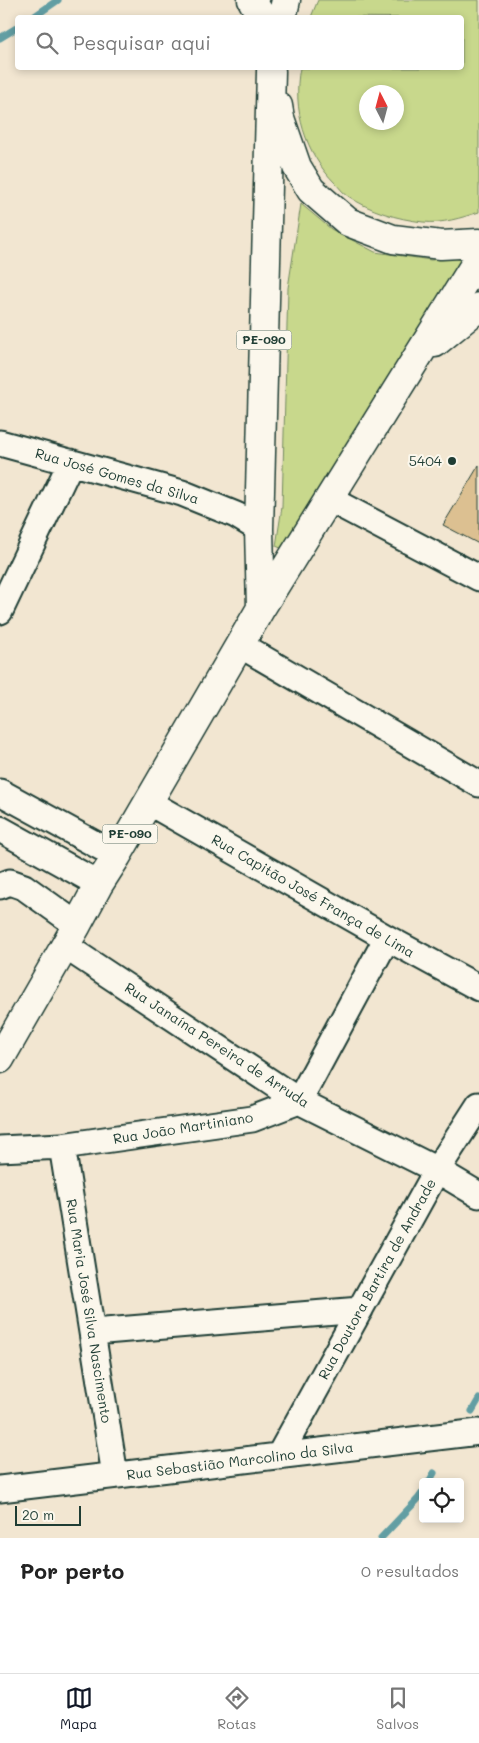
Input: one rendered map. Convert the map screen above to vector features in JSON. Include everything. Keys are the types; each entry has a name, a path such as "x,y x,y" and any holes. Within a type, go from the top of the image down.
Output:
{"main road":[{"path":"252,0 260,15"},
{"path":"283,15 286,0"},
{"name":"PE-090","path":"271,70 280,118 297,167 311,190 348,222 393,239 441,245 479,243"},
{"name":"PE-090","path":"261,608 259,529 271,70"},
{"name":"PE-090","path":"0,1060 99,884 261,608 479,258"},
{"name":"PE-090","path":"418,357 479,307"}],"street":[{"name":"Rua José Gomes da Silva","path":"0,442 182,493 236,515 259,529"},
{"path":"0,611 71,462"},
{"path":"329,499 479,578"},
{"path":"240,644 479,784"},
{"path":"0,792 117,856"},
{"name":"Rua Capitão José França de Lima","path":"148,802 479,988"},
{"path":"0,829 99,884"},
{"name":"Rua Janaína Pereira de Arruda","path":"0,886 10,882 24,887 71,935 299,1101 437,1170 479,1195"},
{"path":"299,1101 387,938"},
{"name":"Rua João Martiniano","path":"0,1149 62,1146 252,1119 299,1101"},
{"name":"Rua Doutora Bartira de Andrade","path":"279,1456 437,1170 479,1105"},
{"name":"Rua Maria José Silva Nascimento","path":"62,1146 115,1476"},
{"path":"92,1332 360,1310"},
{"name":"Rua Sebastião Marcolino da Silva","path":"0,1489 479,1432"}],"green space":[{"path":"318,0 479,0 479,212 444,221 423,222 403,219 384,213 365,206 346,195 325,171 309,144 303,130 298,99 300,70 464,70 464,15 312,15"},
{"path":"301,204 331,229 375,252 431,260 468,255 283,549 276,546 282,507 288,288"}],"building":[{"path":"479,465 479,544 443,525"}],"waterway":[{"path":"36,15 58,0"},
{"path":"0,38 15,29"},
{"path":"472,1411 479,1399"},
{"path":"431,1478 434,1473"},
{"path":"381,1538 419,1498"}],"place":[{"name":"5404","path":"452,461"}]}
